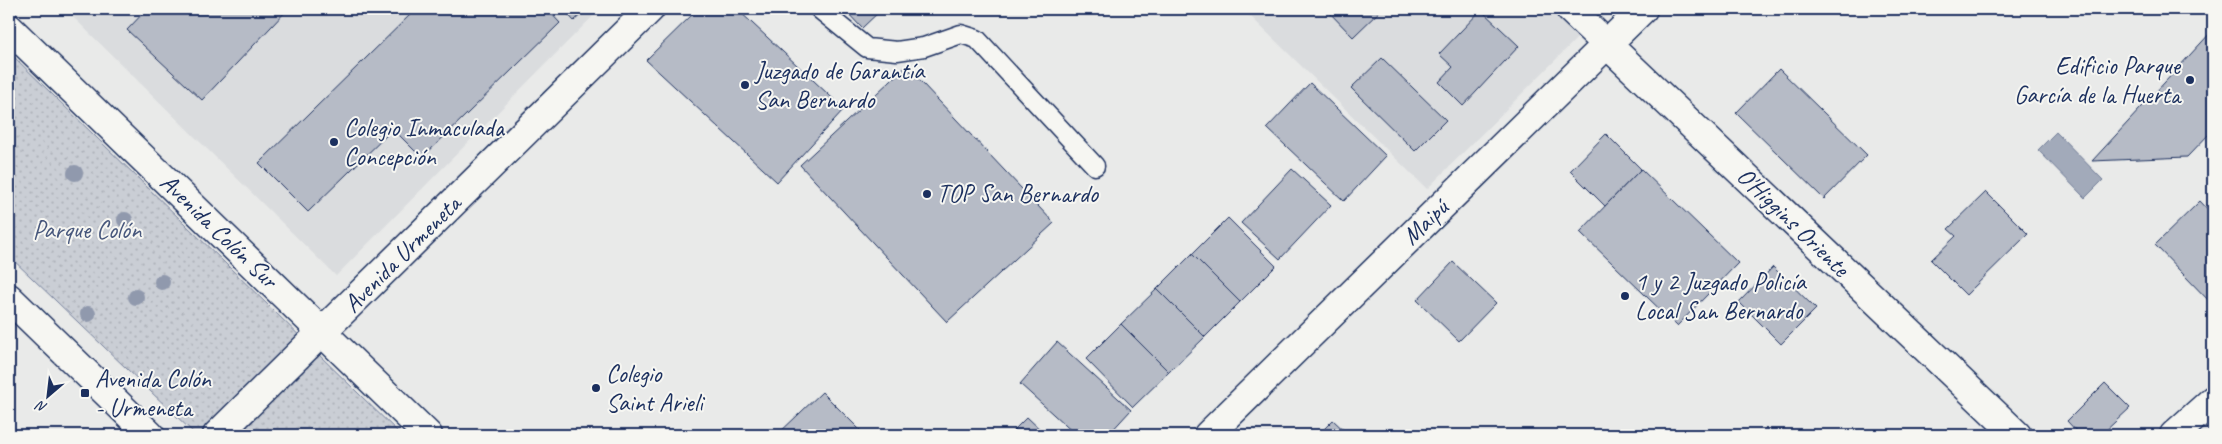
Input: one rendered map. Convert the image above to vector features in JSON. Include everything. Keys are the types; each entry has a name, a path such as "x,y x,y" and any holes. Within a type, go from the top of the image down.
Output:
{"main road":[{"name":"Avenida Urmeneta","path":"217,435 650,9"},
{"name":"O'Higgins Oriente","path":"1570,9 2017,435"},
{"name":"Maipú","path":"1208,435 1643,9"},
{"name":"Avenida Colón Sur","path":"9,28 428,435"},
{"path":"9,298 150,435"},
{"path":"2174,435 2213,400"}],"lane":[{"path":"818,9 867,48 906,50 924,47 962,34 977,39 1095,166"}],"shaded area":[{"name":"Colegio Inmaculada Concepción","path":"65,9 600,9 336,276"},
{"path":"1243,9 1606,9 1427,189"}],"green space":[{"name":"Parque Colón","path":"9,52 401,435 196,435 9,256"}],"water":[{"path":"2056,132 2103,180 2085,198 2038,150"}],"building":[{"path":"147,9 288,9 202,100 127,30"},
{"path":"416,9 547,9 560,23 422,158 393,129 308,212 259,163"},
{"path":"563,9 587,9 574,21"},
{"name":"Juzgado de Garantía San Bernardo","path":"698,9 737,9 844,109 777,182 646,60"},
{"path":"844,9 882,9 862,28"},
{"path":"1326,9 1382,9 1353,37"},
{"path":"1481,10 1519,46 1463,106 1439,82 1453,67 1439,54"},
{"name":"Edificio Parque García de la Huerta","path":"2213,30 2213,130 2187,157 2092,161"},
{"path":"1382,58 1446,120 1415,151 1351,88"},
{"name":"TOP San Bernardo","path":"906,66 1054,223 947,322 800,165"},
{"path":"1779,69 1867,155 1824,199 1736,113"},
{"path":"1310,83 1386,156 1344,201 1267,128"},
{"path":"1606,134 1641,169 1605,206 1570,171"},
{"path":"1292,169 1331,205 1280,259 1241,223"},
{"path":"1641,169 1738,263 1677,326 1580,232"},
{"path":"1986,192 2028,234 1966,295 1931,260 1956,236 1948,229"},
{"path":"2200,201 2213,215 2213,305 2155,245"},
{"path":"1228,218 1276,266 1240,302 1192,254"},
{"path":"1192,254 1240,302 1205,337 1157,289"},
{"path":"1453,262 1496,303 1459,341 1417,300"},
{"path":"1773,267 1816,309 1781,344 1739,302"},
{"path":"1157,289 1205,337 1169,372 1121,324"},
{"path":"1121,324 1169,372 1133,407 1086,359"},
{"path":"1057,342 1131,410 1108,435 1076,435 1020,384"},
{"path":"2105,383 2130,408 2101,435 2080,435 2067,421"},
{"path":"822,392 865,435 777,435"},
{"path":"1027,417 1046,435 1009,435"},
{"path":"1333,420 1349,435 1318,435"}],"place":[{"name":"Edificio Parque García de la Huerta","path":"2190,80"},
{"name":"Juzgado de Garantía San Bernardo","path":"745,85"},
{"name":"Colegio Inmaculada Concepción","path":"334,142"},
{"name":"TOP San Bernardo","path":"927,194"},
{"name":"1 y 2 Juzgado Policía Local San Bernardo","path":"1625,296"},
{"name":"Colegio Saint Arieli","path":"596,388"},
{"name":"Avenida Colón - Urmeneta","path":"85,393"}]}
